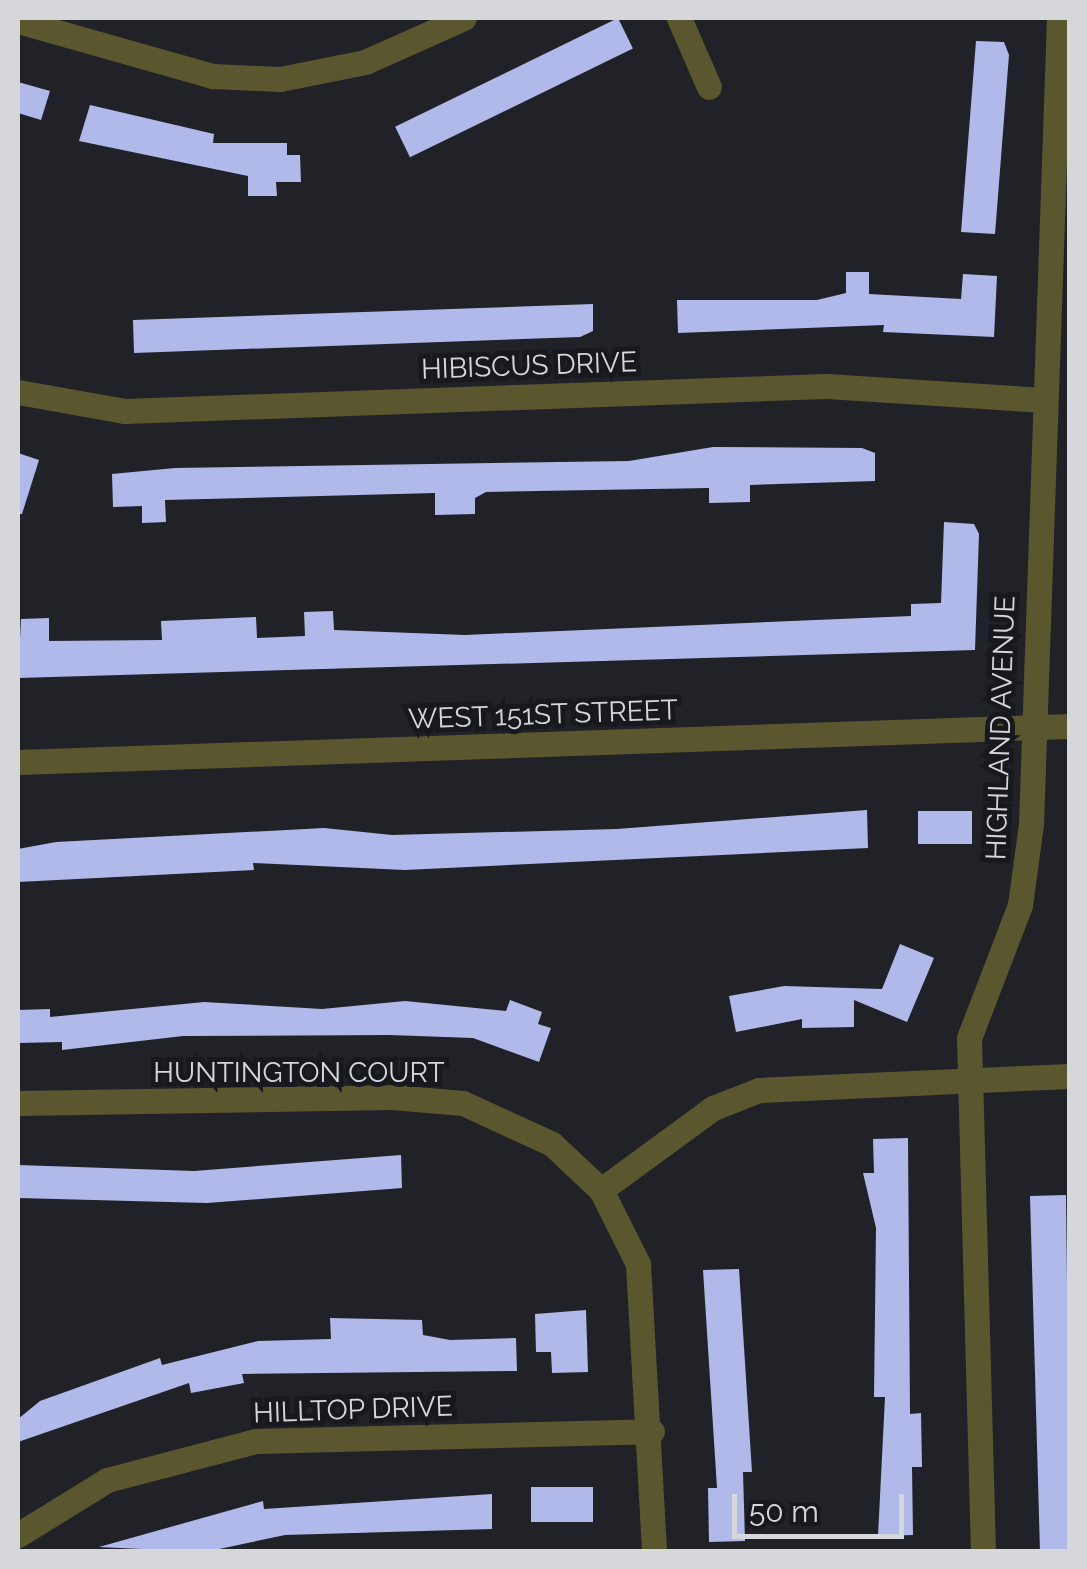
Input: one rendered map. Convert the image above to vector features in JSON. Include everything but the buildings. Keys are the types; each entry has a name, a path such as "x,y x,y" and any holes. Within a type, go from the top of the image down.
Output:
{"street":[{"path":"18,21 213,76 280,79 365,62 464,18"},
{"path":"679,18 708,87"},
{"name":"HIGHLAND AVENUE","path":"983,1552 968,1081 974,1015 1025,876 1059,18"},
{"name":"HIBISCUS DRIVE","path":"18,392 125,411 827,386 1045,400"},
{"name":"WEST 151ST STREET","path":"18,762 1070,726"},
{"path":"600,1190 712,1108 760,1090 1070,1076"},
{"name":"HUNTINGTON COURT","path":"18,1103 463,1103 552,1144 600,1190 625,1228 644,1291 654,1552"},
{"name":"HILLTOP DRIVE","path":"18,1535 107,1480 256,1441 652,1431"}]}
